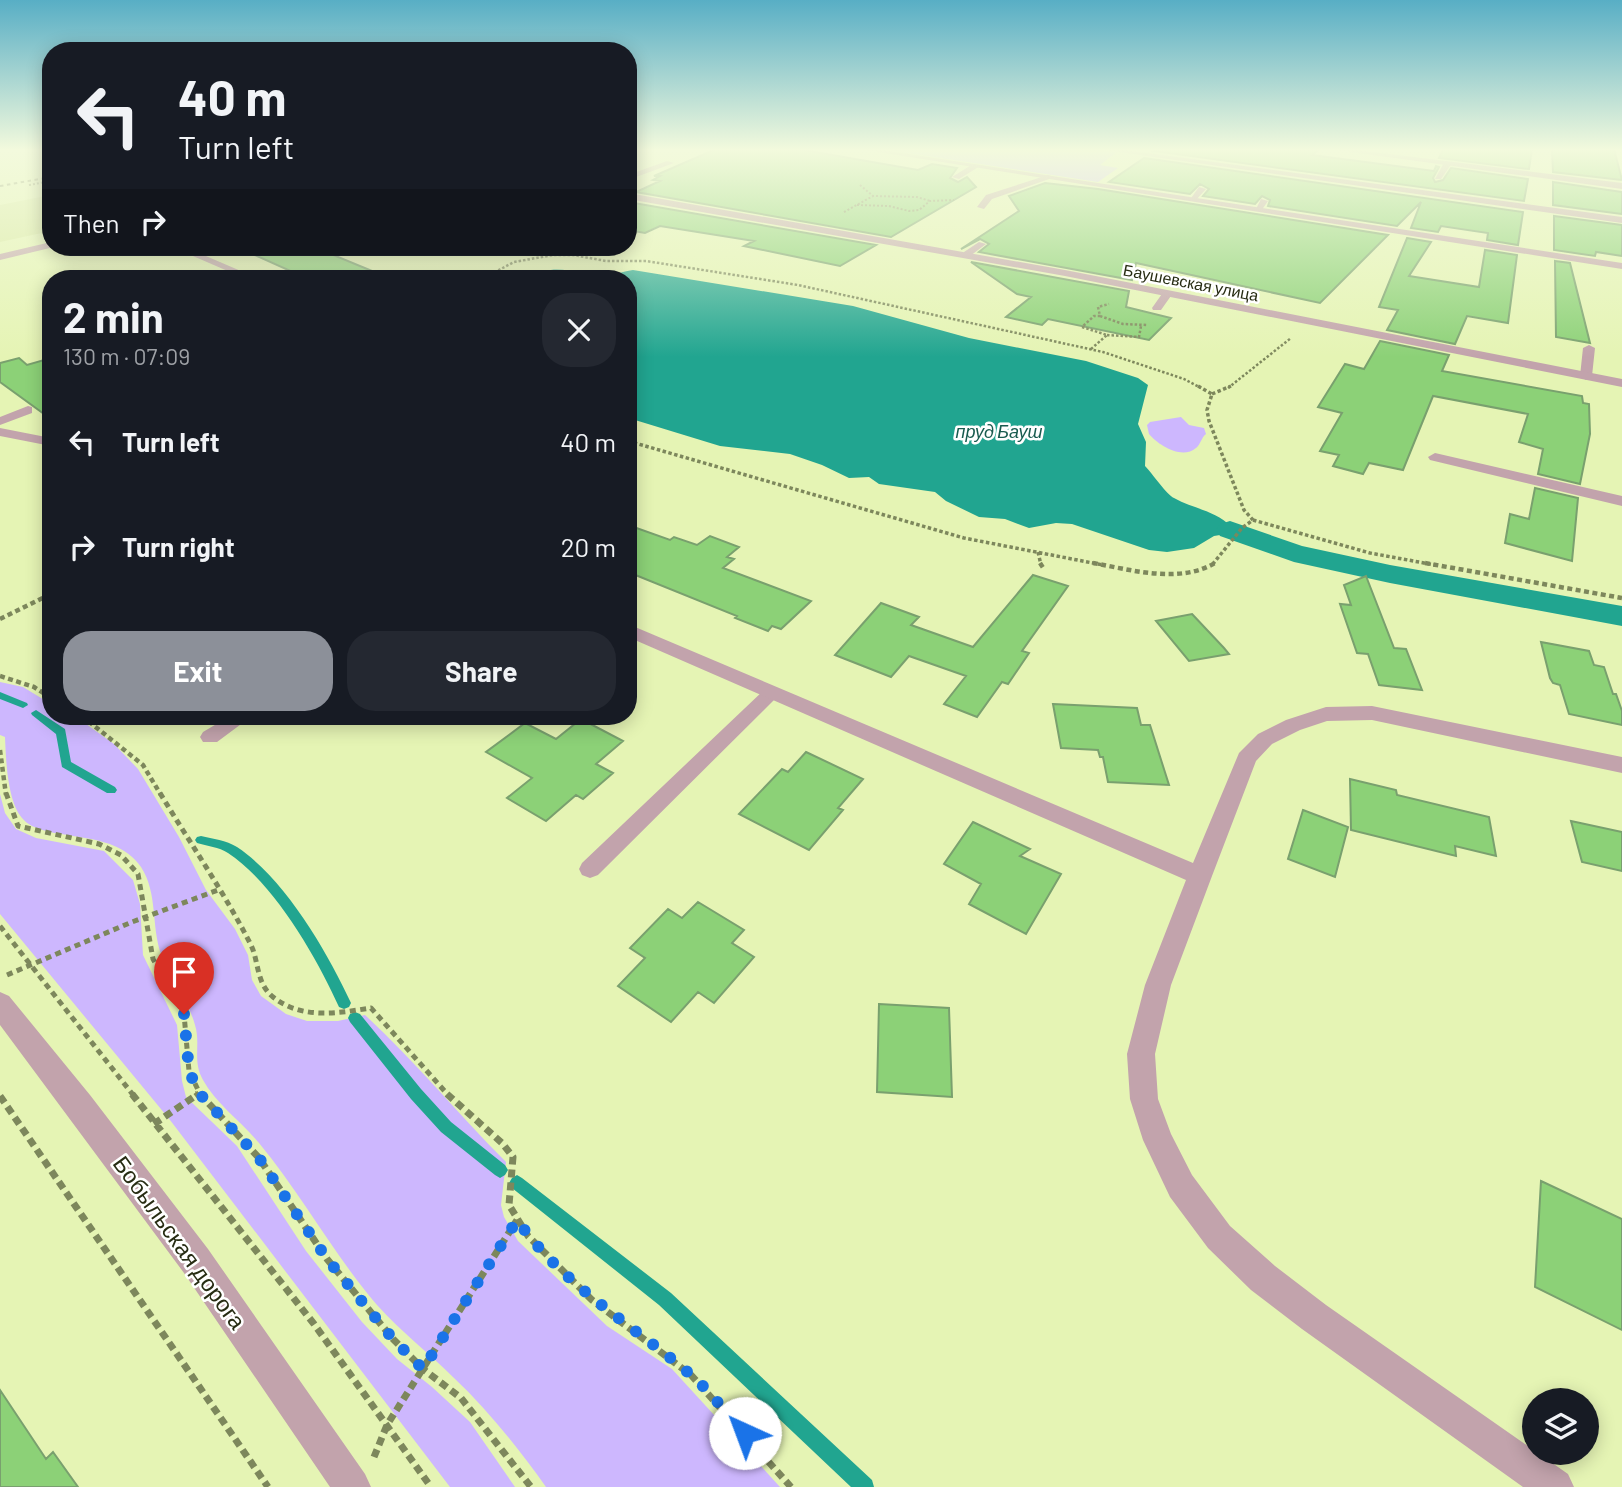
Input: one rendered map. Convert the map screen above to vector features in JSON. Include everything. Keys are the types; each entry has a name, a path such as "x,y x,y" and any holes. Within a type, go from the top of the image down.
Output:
{"street":[{"name":"Баушевская улица","path":"759,218 967,254 1622,383"},
{"path":"1340,218 1622,266"},
{"path":"0,257 42,247"},
{"path":"198,256 230,270"},
{"path":"0,432 42,440"},
{"path":"1436,457 1622,501"},
{"path":"637,634 1200,876"},
{"path":"1555,1487 1263,1278 1219,1237 1181,1186 1158,1140 1144,1099 1141,1054 1158,985 1200,876 1247,758 1265,739 1293,724 1326,713 1373,713 1622,765"},
{"name":"Бобыльская дорога","path":"0,1004 80,1105 196,1261 352,1487"}],"lane":[{"path":"967,254 982,244"},
{"path":"1157,307 1168,293"},
{"path":"1586,376 1589,348"},
{"path":"0,421 29,410"},
{"path":"590,869 772,692"},
{"path":"210,737 229,725"}],"path":[{"path":"500,270 514,262 547,256"},
{"path":"578,256 606,261 646,261 831,291 972,325 1091,349 1184,379 1212,394 1229,388 1311,322"},
{"path":"1141,326 1139,337 1107,335 1082,327 1094,316 1100,316 1098,307 1128,303 1157,307"},
{"path":"1091,349 1107,335"},
{"path":"1212,394 1207,410 1209,421 1244,510 1252,520 1370,553 1622,598"},
{"path":"637,443 964,538 1133,571 1179,574 1205,569 1217,562 1230,542 1252,520"},
{"path":"1038,552 1044,569"},
{"path":"0,619 42,598"},
{"path":"0,676 42,693"},
{"path":"93,725 144,765 253,947 259,978 273,997 302,1011 328,1015 371,1008 452,1099 502,1143 513,1157 509,1205 528,1236 592,1300 691,1375 791,1487"},
{"path":"0,750 6,796 18,826 99,844 121,855 138,874 148,917 153,958 184,1014 189,1071 199,1093 259,1158 335,1269 393,1339 423,1369 461,1398 531,1487"},
{"path":"0,978 32,967 61,951 218,890"},
{"path":"0,926 314,1324 432,1487"},
{"path":"154,1124 199,1093"},
{"path":"0,1096 268,1487"},
{"path":"372,1462 387,1425 517,1220"}],"shaded area":[{"path":"0,218 42,218 42,233 0,242"},
{"path":"1181,417 1189,425 1204,428 1206,434 1198,446 1190,451 1171,450 1149,434 1147,425 1150,422"},
{"path":"0,682 23,687 42,699 42,725 88,725 114,744 138,769 179,837 206,890 235,929 248,955 252,980 261,996 286,1014 307,1021 338,1021 365,1015 506,1162 501,1205 504,1217 518,1241 607,1326 672,1369 780,1487 546,1487 479,1403 377,1305 346,1266 275,1163 208,1089 198,1066 197,1032 192,1015 161,954 150,888 141,867 129,854 114,846 97,840 46,831 32,826 22,818 10,790 5,737 0,735"},
{"path":"0,794 5,813 16,829 36,838 104,851 133,880 140,904 143,955 177,1025 186,1097 237,1146 306,1251 362,1322 397,1359 470,1422 515,1487 450,1487 170,1120 0,914"}],"water":[{"name":"пруд Бауш","path":"637,271 853,306 969,338 1086,361 1138,378 1148,385 1138,424 1146,442 1145,466 1171,496 1218,517 1232,527 1226,534 1214,536 1194,548 1167,552 1149,550 1072,524 1056,523 1029,528 1005,519 979,517 946,501 935,492 879,484 869,477 849,478 790,454 720,446 637,421"}],"building":[{"path":"637,218 723,218 876,245 840,266 744,246 754,241 660,226 645,233 637,232"},
{"path":"786,218 923,218 891,237"},
{"path":"1008,218 1283,218 1388,235 1320,303 1136,263 1132,280 979,252 989,244 980,239 961,249"},
{"path":"1348,218 1405,218 1397,226"},
{"path":"1415,218 1522,218 1518,245 1487,240 1488,233 1441,226 1438,232 1411,228"},
{"path":"1554,218 1622,225 1622,256 1596,252 1595,256 1554,250"},
{"path":"1407,238 1431,242 1409,276 1479,287 1485,250 1517,255 1508,323 1467,316 1455,344 1387,330 1398,310 1379,307"},
{"path":"257,256 336,256 370,270 288,270"},
{"path":"1555,261 1570,263 1590,343 1556,337"},
{"path":"971,262 1129,291 1126,307 1171,318 1149,340 1048,319 1042,325 1006,317 1031,297 1017,294"},
{"path":"1380,341 1449,355 1442,371 1582,396 1583,403 1589,404 1590,434 1580,484 1538,474 1543,449 1519,442 1528,414 1433,396 1403,470 1369,463 1363,474 1333,466 1339,455 1320,451 1342,413 1318,407 1345,364 1364,369"},
{"path":"19,358 27,365 42,361 42,412 0,382 0,363"},
{"path":"1535,488 1578,498 1572,561 1505,543 1510,514 1529,519"},
{"path":"637,528 670,540 674,537 697,545 710,536 739,547 727,557 734,559 723,568 811,601 781,629 772,626 768,631 735,618 737,616 637,576"},
{"path":"1033,575 1068,586 1022,651 1029,653 1008,684 1002,682 977,717 944,704 966,676 909,656 891,677 835,655 881,603 919,617 911,625 973,647"},
{"path":"1366,576 1394,648 1406,649 1422,690 1379,685 1368,654 1357,653 1340,604 1351,605 1344,585"},
{"path":"1192,614 1229,654 1189,661 1156,621"},
{"path":"1541,642 1589,651 1594,665 1604,667 1622,711 1622,725 1569,714 1560,685 1553,683 1550,678"},
{"path":"1053,704 1137,708 1141,725 1150,725 1169,785 1108,782 1103,757 1100,757 1098,750 1061,748"},
{"path":"522,725 529,725 556,739 574,725 592,725 623,741 596,764 613,773 583,799 576,795 546,821 507,798 532,778 486,752"},
{"path":"806,752 863,779 838,808 843,810 809,850 739,814 782,769 788,772"},
{"path":"1350,779 1396,790 1397,795 1489,817 1496,856 1455,846 1456,856 1351,830"},
{"path":"1303,810 1348,827 1335,877 1288,859"},
{"path":"1571,821 1622,832 1622,871 1582,862"},
{"path":"973,822 1030,849 1020,856 1061,874 1026,934 969,904 981,884 944,864"},
{"path":"698,902 744,930 732,943 754,957 714,1003 698,992 671,1022 618,986 645,958 630,948 668,909 682,918"},
{"path":"879,1004 949,1008 952,1097 877,1092"},
{"path":"1541,1181 1622,1219 1622,1330 1535,1287"},
{"path":"0,1390 46,1459 53,1452 78,1487 0,1487"}],"waterway":[{"path":"1230,530 1294,553 1390,574 1622,616"},
{"path":"0,695 23,705"},
{"path":"36,713 42,718"},
{"path":"52,725 61,732 66,764 111,790"},
{"path":"201,840 232,850 264,879 311,942 344,1003"},
{"path":"355,1018 446,1127 500,1170"},
{"path":"517,1183 665,1299 865,1487"}],"route":[{"path":"184,1014 189,1041 189,1071 199,1093 259,1158 327,1259 393,1339 423,1369 517,1220 528,1236 592,1300 691,1375 745,1433"}]}
